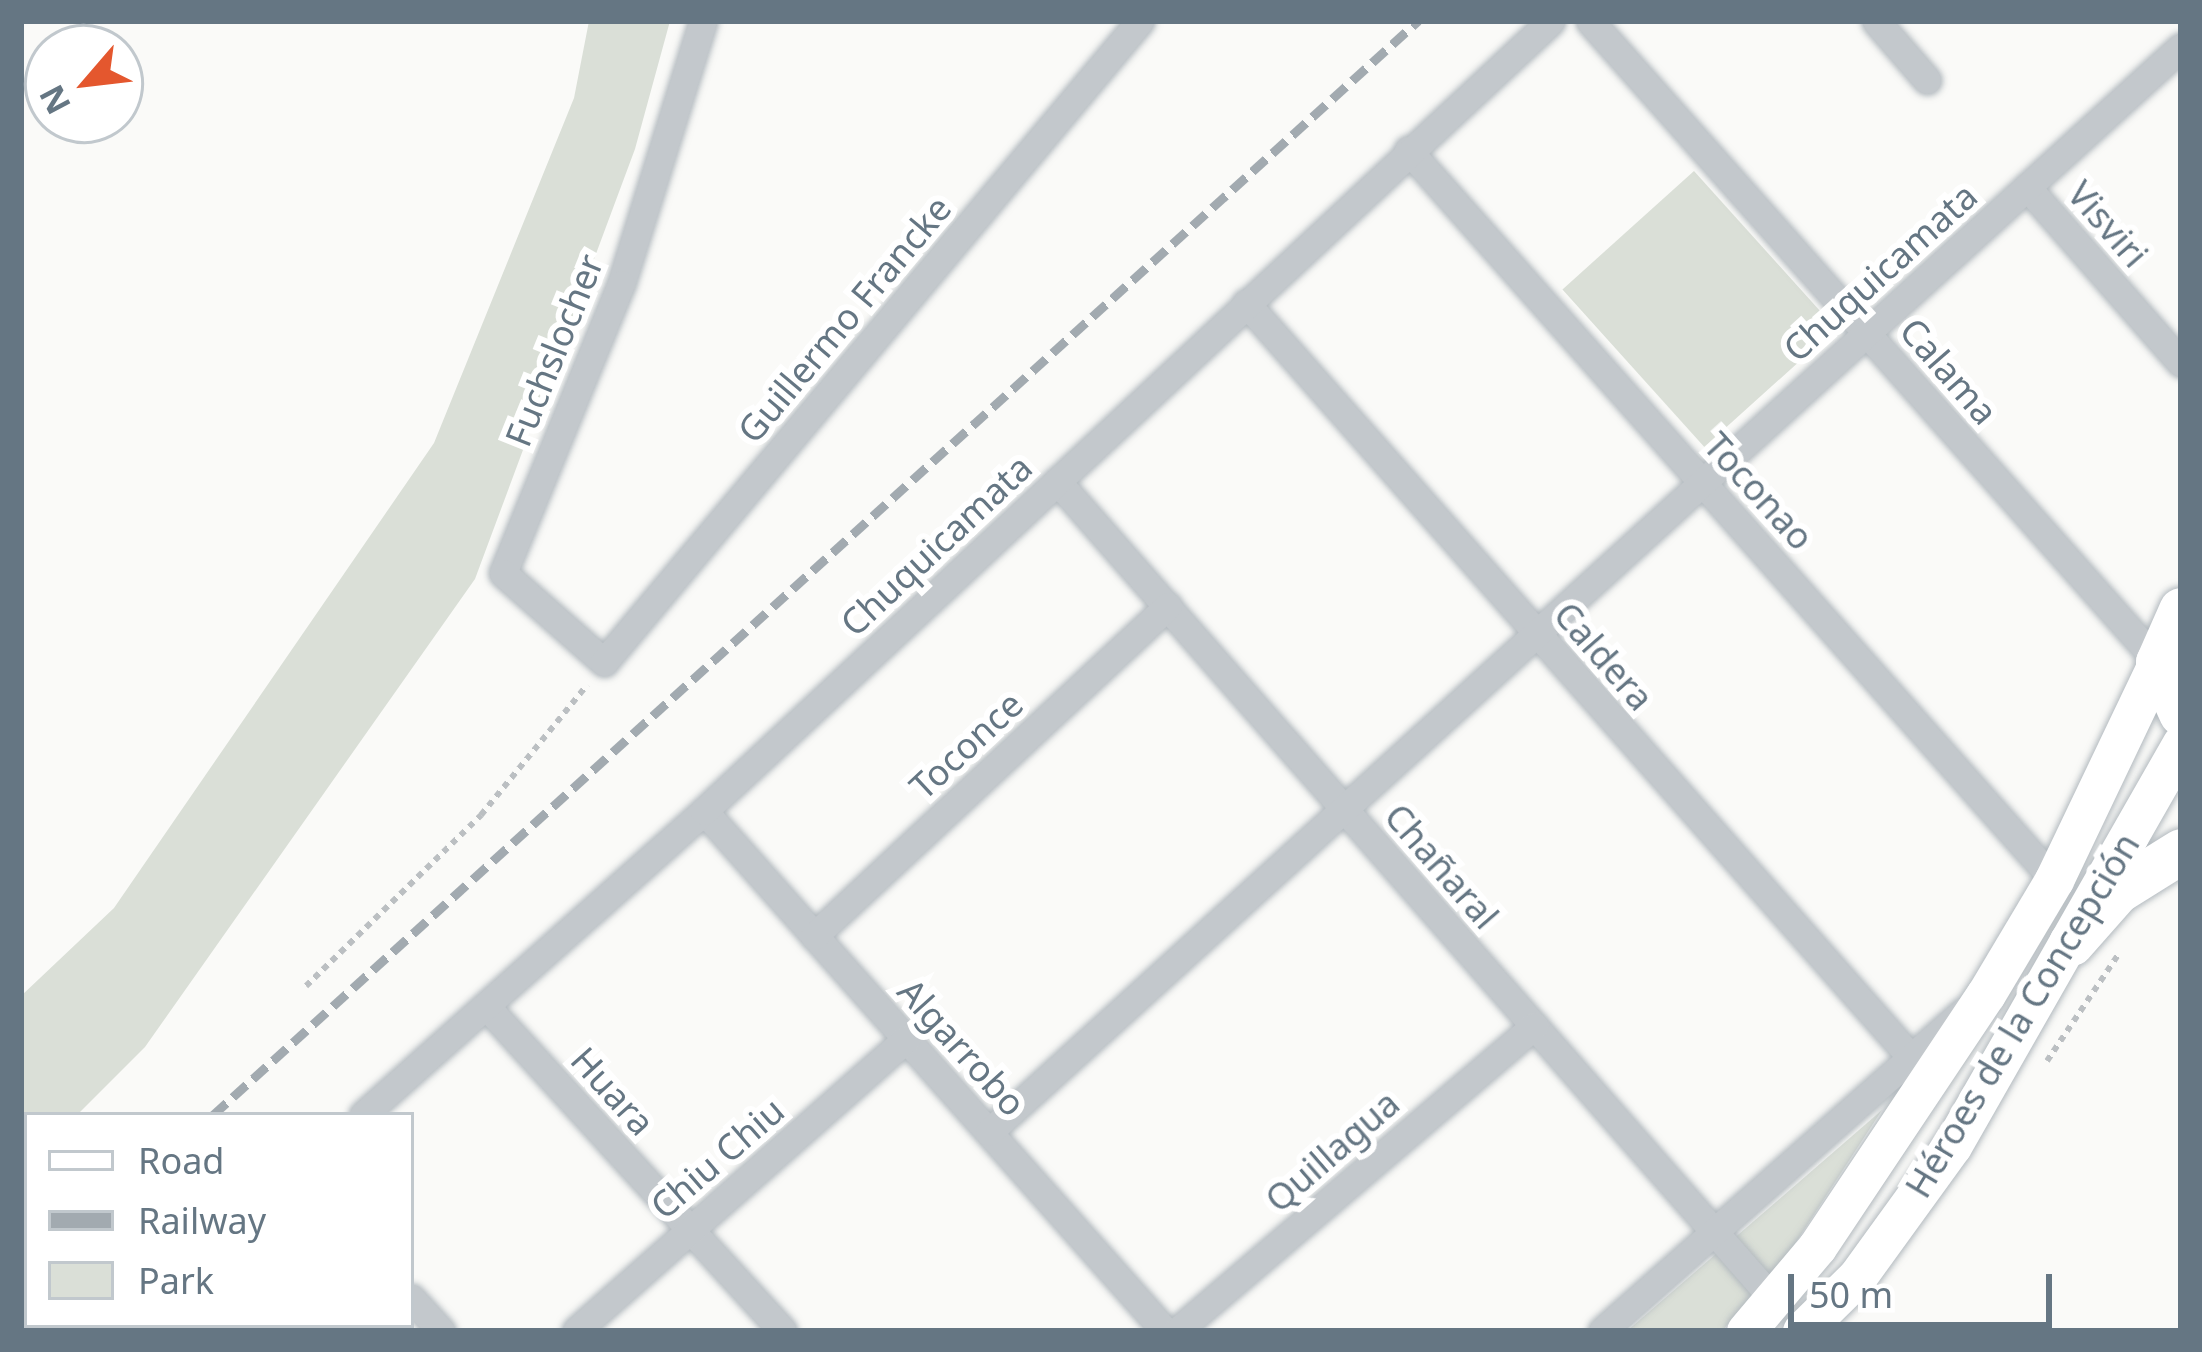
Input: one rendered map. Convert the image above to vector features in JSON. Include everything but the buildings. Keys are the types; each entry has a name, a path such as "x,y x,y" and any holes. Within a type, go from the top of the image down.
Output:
{"main road":[{"name":"Héroes de la Concepción","path":"2169,671 2181,610"},
{"path":"2169,671 2181,713"},
{"path":"2071,944 2117,891 2181,851"}],"street":[{"name":"Fuchslocher","path":"604,662 502,573 621,284 703,21"},
{"name":"Guillermo Francke","path":"604,662 1140,21"},
{"name":"Chuquicamata","path":"366,1112 704,812 1551,21"},
{"name":"Calama","path":"1590,21 2169,671"},
{"path":"1876,21 1927,80"},
{"name":"Chuquicamata","path":"989,1132 2181,47"},
{"name":"Toconao","path":"1408,150 2054,880"},
{"name":"Visviri","path":"2027,187 2181,363"},
{"name":"Caldera","path":"1246,303 1909,1055"},
{"name":"Chañaral","path":"1057,482 1773,1299"},
{"name":"Toconce","path":"814,936 1168,606"},
{"name":"Héroes de la Concepción","path":"1746,1331 1829,1229 1986,994 2169,671"},
{"name":"Héroes de la Concepción","path":"1802,1331 1857,1277 1952,1145 2071,944 2181,744"},
{"name":"Algarrobo","path":"704,812 1166,1331"},
{"name":"Héroes de la Concepción","path":"1602,1331 1909,1055 1986,994"},
{"name":"Huara","path":"486,1006 783,1331"},
{"name":"Quillagua","path":"1177,1331 1534,1026"},
{"name":"Chiu Chiu","path":"576,1331 906,1039"},
{"path":"414,1301 440,1331"}],"path":[{"path":"306,986 481,815 604,662"}],"green space":[{"path":"589,21 670,21 635,149 475,579 145,1047 80,1112 24,1112 21,1170 21,996 114,908 434,443 574,98"},
{"path":"1694,171 1836,329 1704,447 1562,289"},
{"path":"1882,1110 1789,1253 1722,1331 1627,1331"}],"railway":[{"path":"216,1112 1418,21"},
{"path":"21,1290 24,1287"}]}
